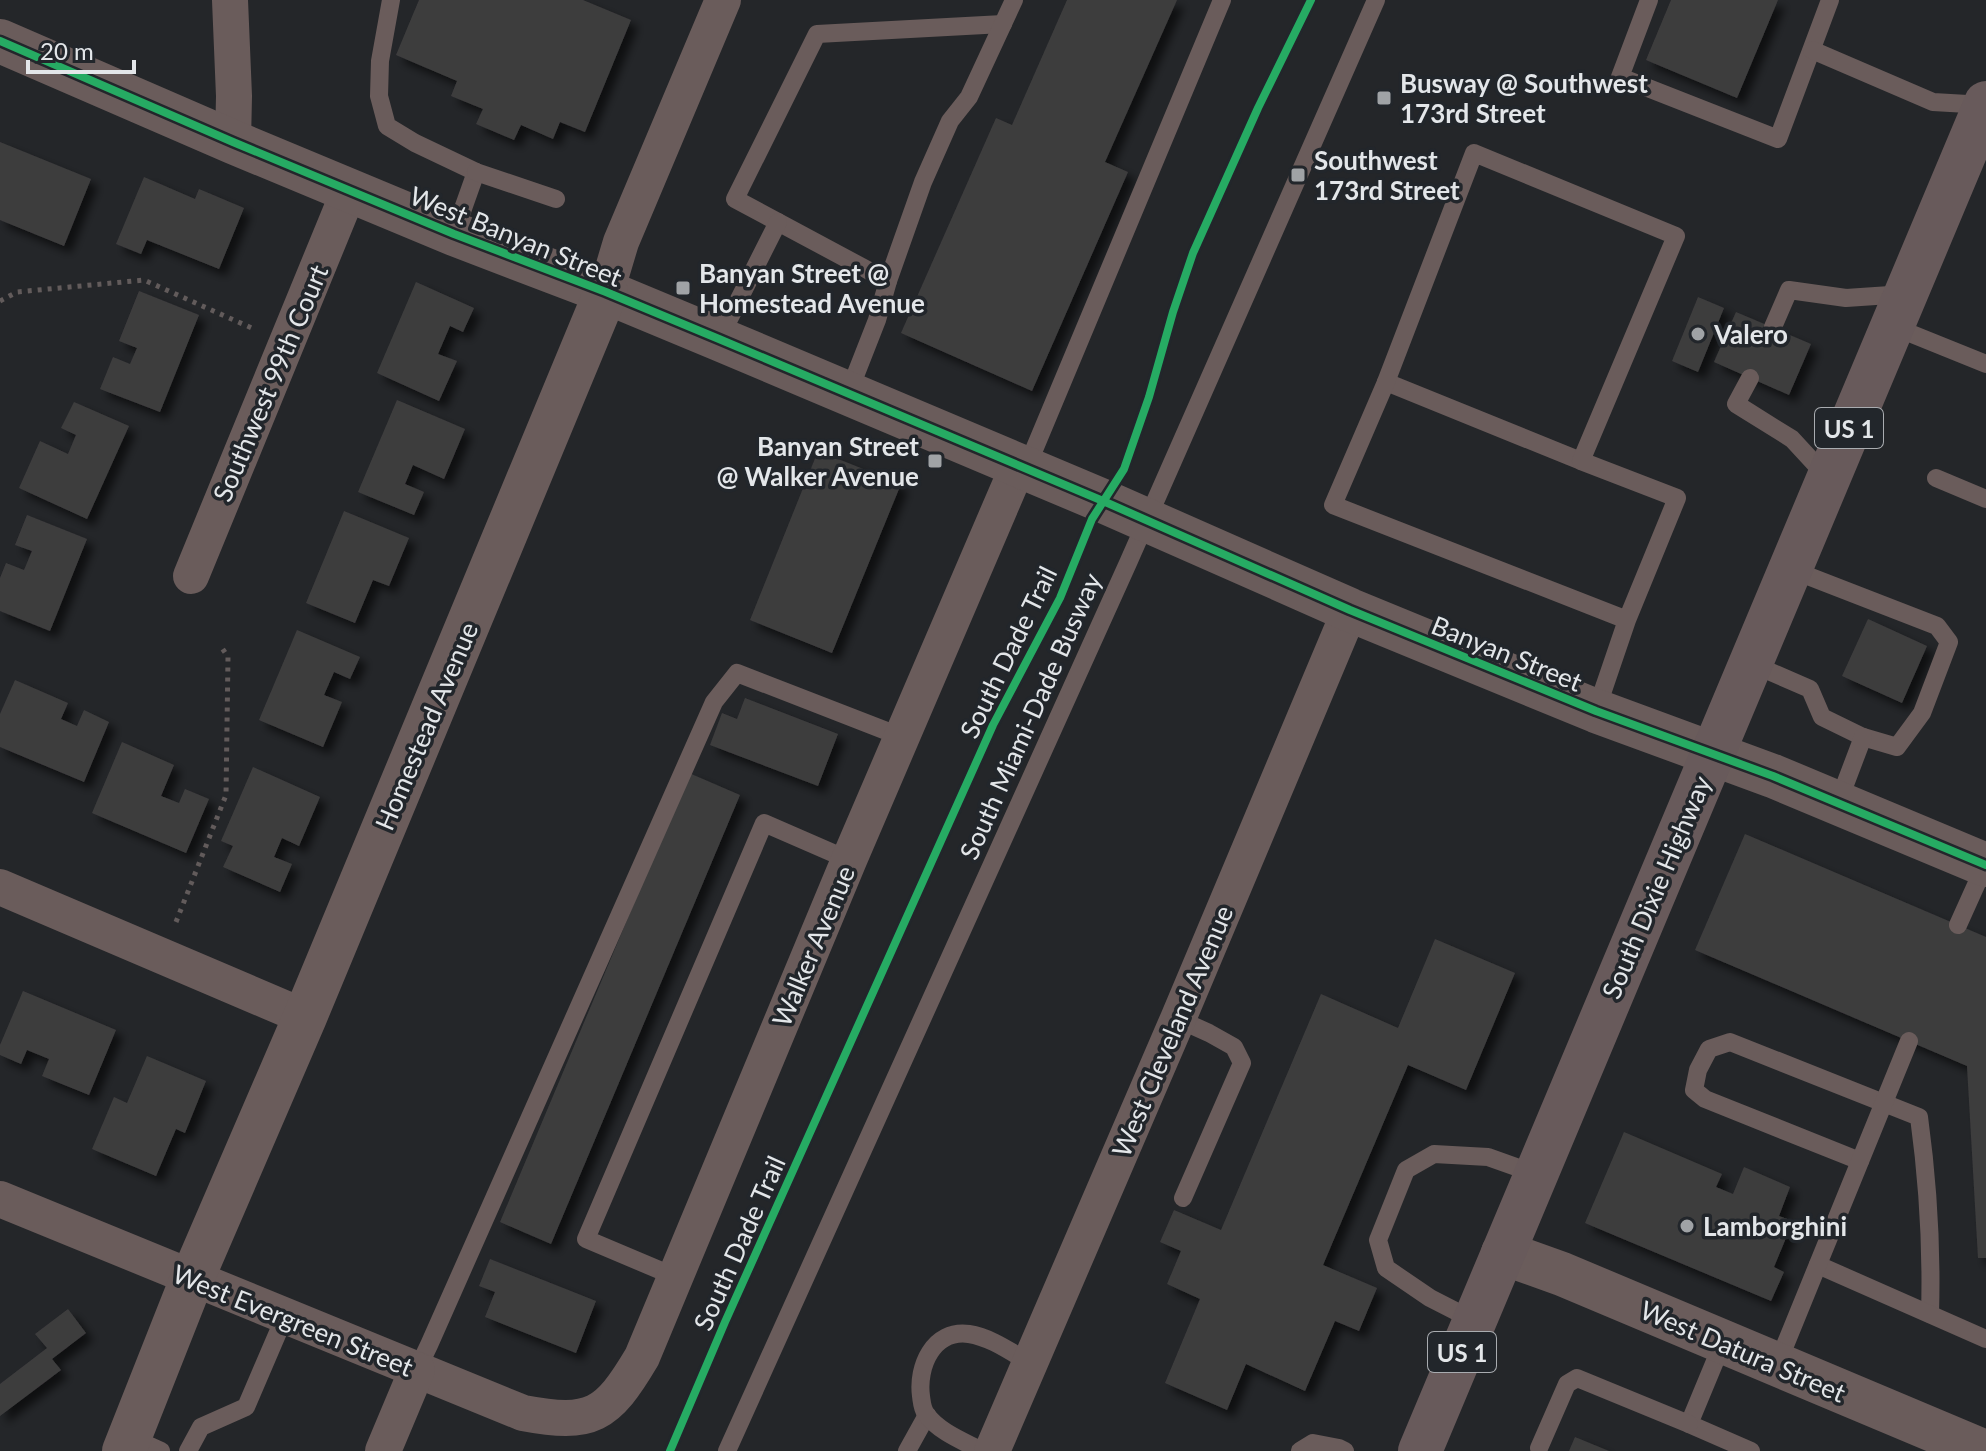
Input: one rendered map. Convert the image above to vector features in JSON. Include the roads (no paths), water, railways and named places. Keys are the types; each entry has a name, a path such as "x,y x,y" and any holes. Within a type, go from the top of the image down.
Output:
{"highway":[{"name":"South Dixie Highway","path":"1420,1451 1986,104"}],"street":[{"path":"230,0 233,142"},
{"name":"Homestead Avenue","path":"138,1446 192,1279 305,1017 606,292 621,242 723,0"},
{"name":"West Banyan Street","path":"0,41 349,191 606,292 1022,468"},
{"name":"Southwest 99th Court","path":"191,576 349,191"},
{"name":"Banyan Street","path":"1022,468 1350,610 1596,711 1773,776 1986,865"},
{"name":"Walker Avenue","path":"592,1415 608,1405 621,1390 642,1357 849,860 1022,468"},
{"name":"West Cleveland Avenue","path":"992,1451 1350,610"},
{"path":"0,887 305,1017"},
{"name":"West Evergreen Street","path":"0,1199 523,1413 563,1418 592,1415"},
{"name":"West Datura Street","path":"1503,1253 1562,1274 1983,1451"},
{"path":"383,1451 417,1370"}],"lane":[{"path":"391,0 380,61 379,96 387,126 476,172 556,199"},
{"path":"848,394 877,320 923,182 950,121 969,97 1014,0"},
{"path":"1022,468 1222,0"},
{"name":"South Miami-Dade Busway","path":"727,1451 1376,0"},
{"path":"1649,0 1620,77 1778,139 1830,0"},
{"path":"888,281 735,199 817,34 1003,24"},
{"path":"1812,50 1933,102 1986,104"},
{"path":"1581,461 1676,236 1474,153 1386,382 1333,505 1627,620"},
{"path":"454,234 476,172"},
{"path":"719,339 778,222"},
{"path":"1773,327 1789,290 1846,298 1898,310 1986,364"},
{"path":"1750,378 1736,404 1792,439 1828,478"},
{"path":"1386,382 1677,498 1627,620 1596,711"},
{"path":"1936,478 1986,499"},
{"path":"1750,663 1810,689 1822,717 1863,737 1897,747 1922,713 1949,642 1937,626 1790,569"},
{"path":"417,1370 714,702 737,673 902,737"},
{"path":"1838,803 1863,737"},
{"path":"676,1277 586,1239 764,823 849,860"},
{"path":"1958,925 1986,865"},
{"path":"1178,1019 1234,1047 1242,1063 1183,1198"},
{"path":"1777,1365 1909,1041"},
{"path":"1860,1161 1705,1099 1694,1090 1698,1070 1709,1049 1730,1042 1919,1117 1932,1261 1930,1314"},
{"path":"1475,1321 1430,1298 1386,1268 1378,1240 1406,1170 1434,1154 1488,1157 1536,1174"},
{"path":"1818,1265 1986,1339"},
{"path":"188,1451 201,1427 246,1407 285,1316"},
{"path":"982,1451 936,1425 923,1410 920,1373 924,1361 934,1345 949,1335 966,1333 985,1338 1030,1363"},
{"path":"1689,1424 1723,1342"},
{"path":"1539,1448 1567,1384 1577,1378 1751,1451"},
{"path":"907,1451 927,1415"},
{"path":"1300,1451 1313,1443 1345,1451"}],"place":[{"name":"Busway @ Southwest 173rd Street","path":"1384,98"},
{"name":"Southwest 173rd Street","path":"1298,175"},
{"name":"Banyan Street @ Homestead Avenue","path":"683,288"},
{"name":"Valero","path":"1698,334"},
{"name":"Banyan Street @ Walker Avenue","path":"935,461"},
{"name":"Lamborghini","path":"1687,1226"}]}
